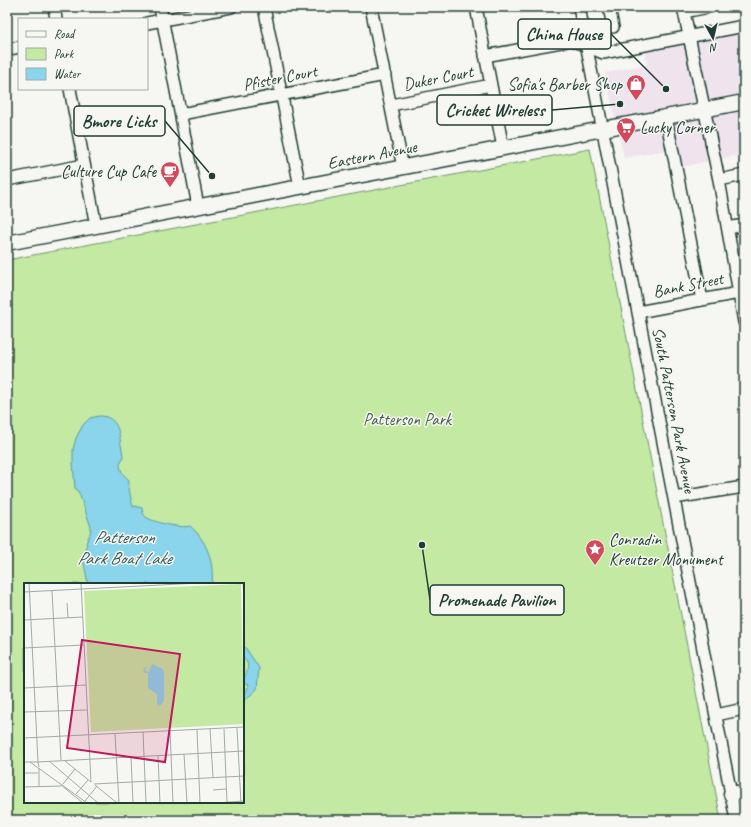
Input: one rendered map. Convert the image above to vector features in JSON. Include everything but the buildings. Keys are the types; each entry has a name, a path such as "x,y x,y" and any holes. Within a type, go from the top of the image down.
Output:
{"main road":[{"name":"Eastern Avenue","path":"7,243 744,102"}],"street":[{"path":"54,7 56,18"},
{"path":"160,7 198,206"},
{"path":"148,23 231,7"},
{"path":"264,7 300,187"},
{"path":"371,7 403,168"},
{"path":"476,7 503,148"},
{"name":"South Patterson Park Avenue","path":"578,7 716,715 737,793 736,820"},
{"path":"609,7 613,27"},
{"path":"708,7 683,9 741,292 744,322"},
{"name":"Duker Court","path":"485,56 572,40 603,53 689,38 744,26"},
{"path":"7,50 18,48"},
{"name":"Pfister Court","path":"181,114 385,75"},
{"name":"Duker Court","path":"391,104 491,85"},
{"path":"70,90 96,226"},
{"path":"666,117 702,300"},
{"path":"7,180 84,165"},
{"path":"719,180 744,176"},
{"path":"728,228 744,225"},
{"name":"Bank Street","path":"638,312 741,292"},
{"path":"674,498 744,486"},
{"path":"716,715 744,709"}],"shaded area":[{"path":"744,28 744,154 676,168 672,149 624,158 605,73 647,64 644,47"}],"green space":[{"name":"Patterson Park","path":"590,149 721,820 7,820 7,260"}],"water":[{"name":"Patterson Park Boat Lake","path":"99,416 105,417 113,421 116,425 123,457 120,467 125,477 129,480 129,490 133,507 135,506 142,508 145,516 154,521 174,526 190,526 201,538 208,552 212,567 212,583 88,583 83,558 91,527 79,493 75,488 73,450 76,438 83,425 90,418"},
{"path":"244,647 259,668 257,689 244,701 248,685 244,682 248,666 244,659"}],"place":[{"name":"China House","path":"666,89"},
{"name":"Sofia's Barber Shop","path":"636,101"},
{"name":"Cricket Wireless","path":"620,104"},
{"name":"Lucky Corner","path":"626,144"},
{"name":"Bmore Licks","path":"212,176"},
{"name":"Culture Cup Cafe","path":"170,188"},
{"name":"Promenade Pavilion","path":"422,545"},
{"name":"Conradin Kreutzer Monument","path":"595,566"}]}
